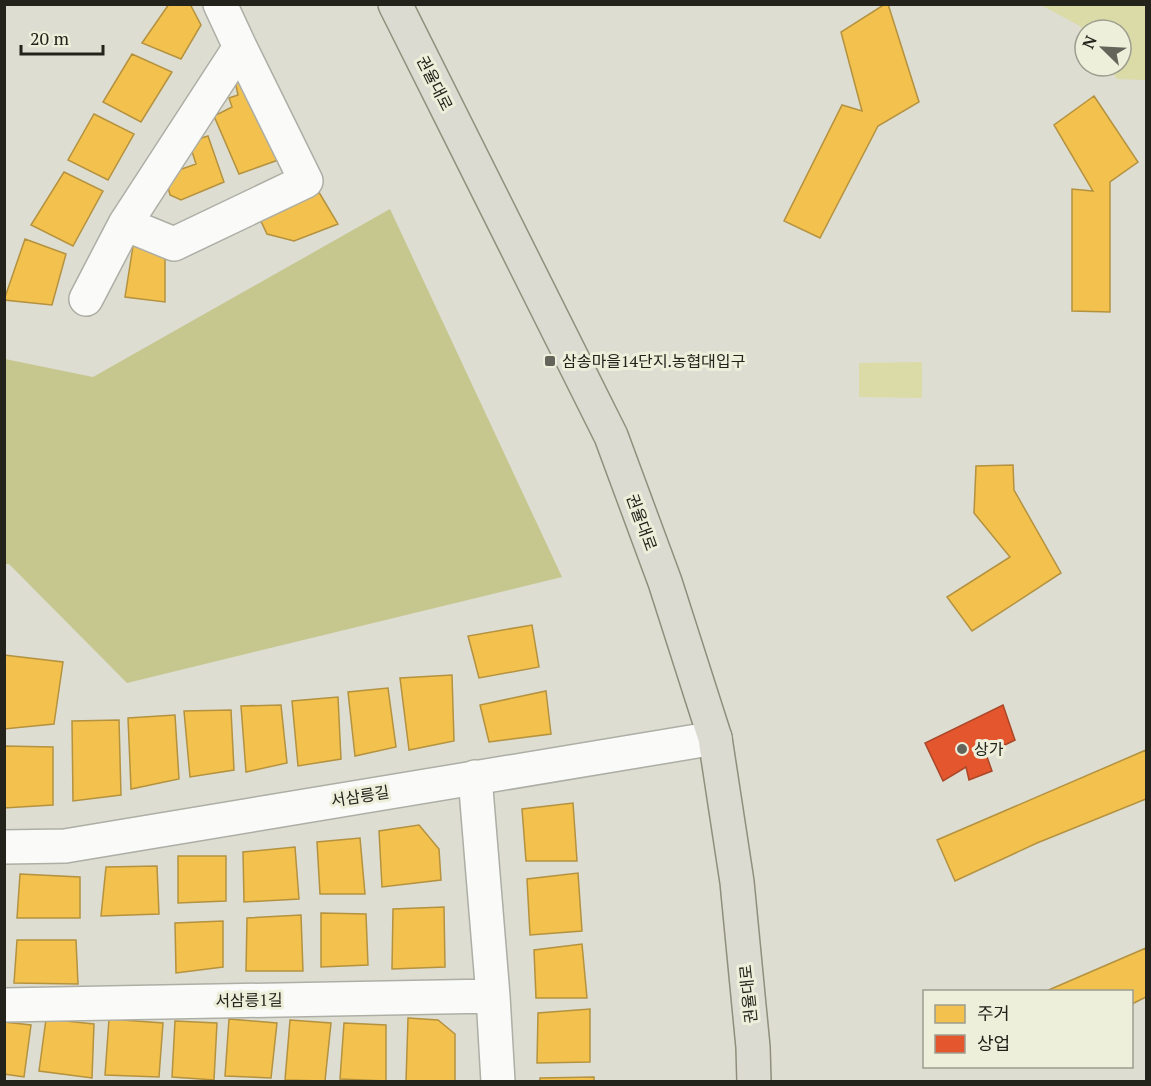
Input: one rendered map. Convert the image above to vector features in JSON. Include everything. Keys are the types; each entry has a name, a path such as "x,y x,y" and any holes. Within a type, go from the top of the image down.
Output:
{"main road":[{"name":"권율대로","path":"395,4 611,436 665,582 715,738 737,882 753,1047 754,1082"}],"street":[{"path":"125,224 174,244 306,182 220,4"},
{"path":"86,299 125,224 240,46"},
{"name":"서삼릉길","path":"4,847 65,846 715,738"},
{"path":"475,777 498,1082"},
{"name":"서삼릉1길","path":"4,1005 493,996"}],"green space":[{"path":"1041,5 1146,5 1146,80 1116,78 1133,78 1133,18 1073,18 1073,22"},
{"path":"390,209 562,577 127,683 9,564 5,564 5,359 93,377"},
{"path":"922,362 922,398 859,397 859,363"}],"building: 주거":[{"path":"169,4 190,4 201,25 181,59 142,43"},
{"path":"888,4 919,102 878,126 820,238 784,221 842,105 862,111 841,32"},
{"path":"132,54 172,72 141,122 103,102"},
{"path":"246,77 281,159 239,174 214,116 232,107 229,98 238,95 235,81"},
{"path":"1094,96 1138,162 1110,182 1110,312 1072,311 1072,189 1093,191 1054,125"},
{"path":"94,114 134,134 108,180 68,160"},
{"path":"208,136 224,182 181,200 170,195 167,183 173,172 196,164 189,142"},
{"path":"64,172 103,191 73,246 31,225"},
{"path":"317,189 338,224 294,241 267,234 259,217"},
{"path":"25,239 66,254 52,305 4,300"},
{"path":"133,246 165,251 165,302 125,297"},
{"path":"1013,465 1014,490 1061,573 972,631 947,597 1010,557 974,513 976,466"},
{"path":"532,625 539,667 479,678 468,636"},
{"path":"4,655 63,662 54,724 4,729"},
{"path":"452,675 454,741 409,750 400,678"},
{"path":"388,688 396,747 355,756 348,692"},
{"path":"546,691 551,734 489,742 480,705"},
{"path":"338,697 341,759 298,766 292,701"},
{"path":"281,705 287,763 246,772 241,706"},
{"path":"231,710 234,770 190,777 184,711"},
{"path":"175,715 179,779 131,789 128,718"},
{"path":"119,720 121,795 73,801 72,721"},
{"path":"4,746 53,747 53,805 4,808"},
{"path":"1146,750 1146,799 1037,843 955,881 937,840"},
{"path":"573,803 577,861 526,861 522,809"},
{"path":"419,825 439,849 441,880 382,887 379,831"},
{"path":"360,838 365,894 320,894 317,842"},
{"path":"295,847 299,899 244,902 243,852"},
{"path":"178,856 226,856 226,901 178,903"},
{"path":"157,866 159,914 101,916 106,867"},
{"path":"578,873 582,931 530,935 527,879"},
{"path":"20,874 80,877 80,918 17,918"},
{"path":"444,907 445,967 392,969 393,909"},
{"path":"321,913 366,914 368,965 321,967"},
{"path":"301,915 303,971 246,971 247,918"},
{"path":"223,921 223,967 176,973 175,923"},
{"path":"17,940 76,940 78,984 14,983"},
{"path":"582,944 587,998 536,998 534,950"},
{"path":"1146,948 1146,997 1133,1004 1133,990 1049,990"},
{"path":"590,1009 590,1062 537,1063 538,1013"},
{"path":"408,1018 438,1020 455,1034 455,1082 406,1082"},
{"path":"46,1019 94,1024 92,1078 39,1071"},
{"path":"109,1019 163,1023 159,1077 105,1075"},
{"path":"229,1019 277,1023 271,1078 225,1076"},
{"path":"290,1020 331,1023 325,1081 285,1080"},
{"path":"175,1021 217,1023 214,1080 172,1077"},
{"path":"4,1022 31,1025 24,1077 4,1074"},
{"path":"344,1023 386,1025 386,1081 340,1079"},
{"path":"594,1077 594,1082 540,1082 540,1078"}],"building: 상업":[{"name":"상가","path":"1003,705 1015,740 986,754 992,771 969,780 966,767 943,781 925,743"}],"place":[{"name":"삼송마을14단지.농협대입구","path":"550,361"},
{"name":"상가","path":"962,749"}]}
